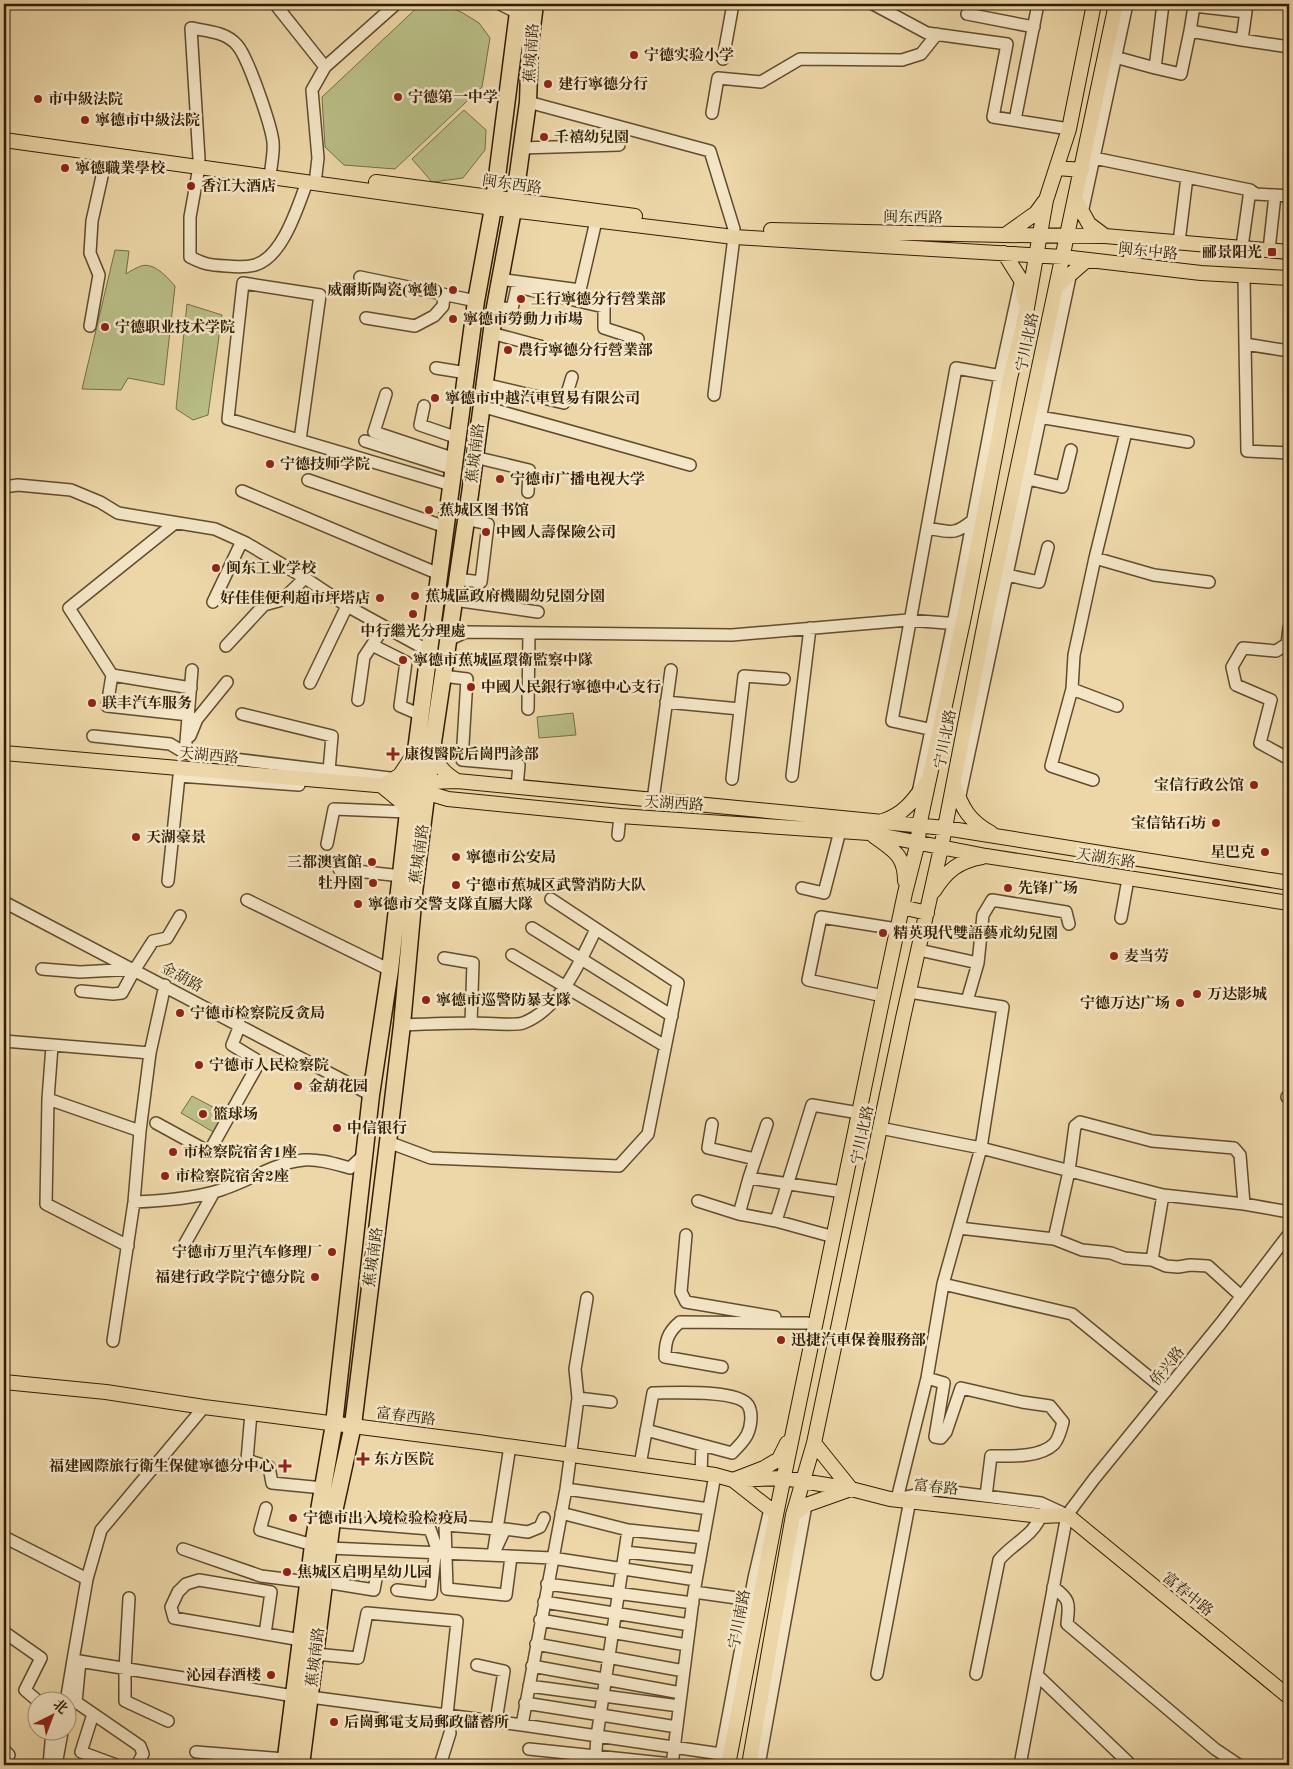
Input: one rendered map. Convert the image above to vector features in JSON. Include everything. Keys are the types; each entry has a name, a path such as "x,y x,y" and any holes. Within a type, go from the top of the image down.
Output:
{"highway":[{"name":"蕉城南路","path":"302,1697 301,1640 316,1582 321,1546 323,1488 334,1424 371,1095 390,970 408,812 418,788 424,750 443,676 499,279 522,148 528,102 530,44 535,4"},
{"name":"蕉城南路","path":"424,750 421,716 429,652 476,302 493,202 518,8"},
{"name":"蕉城南路","path":"321,1546 332,1521 353,1426 402,1025 422,824 418,788"},
{"name":"蕉城南路","path":"290,1763 302,1697 315,1654 316,1582"}],"main road":[{"name":"宁川北路","path":"784,1478 811,1324 834,1237 897,928 918,842 919,826 935,753 935,731 984,509 1005,377 1025,315 1046,200 1068,129 1094,4"},
{"name":"宁川北路","path":"804,1481 814,1443 941,848 958,757 1002,574 1034,416 1048,323 1116,4"},
{"name":"闽东西路","path":"4,132 199,163 734,233 1011,231"},
{"name":"闽东西路","path":"4,140 107,154 271,169 311,178"},
{"path":"1057,168 1082,170"},
{"path":"1075,199 1089,224 1105,236"},
{"path":"1011,231 1036,213 1046,200"},
{"name":"闽东西路","path":"513,205 596,221 1004,253"},
{"name":"闽东中路","path":"1011,231 1040,235 1105,236 1289,252"},
{"path":"1130,265 1133,239"},
{"path":"1004,253 1021,280 1025,315 1048,323"},
{"name":"闽东中路","path":"1004,253 1063,257 1201,273 1289,278"},
{"path":"1057,286 1086,260"},
{"path":"408,812 389,786 424,750 445,774 457,781"},
{"path":"935,753 958,757"},
{"name":"天湖西路","path":"4,754 418,788 457,781 653,800 861,828 918,842"},
{"path":"881,822 896,816 918,794 929,779"},
{"path":"953,784 968,816 982,828 999,836 1000,857"},
{"name":"天湖西路","path":"418,788 448,798 620,816 840,831 861,828 881,822 919,826"},
{"path":"422,824 429,808 437,802 448,798"},
{"name":"天湖东路","path":"919,826 999,836 1289,883"},
{"path":"861,828 891,848 905,866 903,900 926,913"},
{"name":"天湖东路","path":"918,842 986,856 1289,903"},
{"path":"930,898 943,876 958,865 971,859 986,856"},
{"name":"富春西路","path":"4,1382 106,1392 204,1407 510,1446 708,1474 733,1480 784,1478 804,1481"},
{"path":"733,1480 764,1468 779,1459 793,1431"},
{"path":"793,1515 806,1505 851,1489 814,1443"},
{"name":"宁川南路","path":"722,1762 773,1509 784,1478"},
{"path":"733,1480 773,1509"},
{"path":"749,1765 793,1515 804,1481"},
{"name":"富春路","path":"804,1481 903,1500 1040,1516 1067,1515"},
{"name":"富春中路","path":"1067,1515 1289,1697"}],"street":[{"path":"275,4 325,67"},
{"path":"271,169 274,143 245,59 237,45 223,35 191,28 199,163 190,217 190,256 204,264 233,267 256,265 274,252 292,224 318,158 312,90 325,67 396,4"},
{"path":"500,4 518,8"},
{"path":"722,59 733,4"},
{"path":"873,4 927,33 1007,44"},
{"path":"1015,120 1038,4"},
{"path":"1082,213 1126,4"},
{"path":"1155,68 1163,4"},
{"path":"1115,57 1181,74 1194,5 1246,8 1242,40"},
{"path":"967,14 1034,27"},
{"path":"1011,22 993,117 1068,129"},
{"path":"1190,31 1289,47"},
{"path":"712,113 718,78 761,82 800,59 902,60 921,54 937,34"},
{"path":"528,102 710,151 734,233 714,395"},
{"path":"522,148 619,145"},
{"path":"90,326 99,275 90,253 92,220 107,154"},
{"path":"1094,158 1250,190 1256,194 1289,196"},
{"path":"1179,242 1187,177"},
{"path":"1242,247 1250,190"},
{"path":"1269,250 1275,195"},
{"path":"499,279 580,290 596,221"},
{"path":"1071,272 1034,416 1188,442"},
{"path":"1244,276 1247,451 1289,453"},
{"path":"360,277 476,302"},
{"path":"448,640 466,632 732,635 910,620 958,624 972,520 1005,377 1021,280"},
{"path":"300,440 320,295 243,283 228,419 451,485"},
{"path":"495,306 512,310 516,287 604,307 604,328 638,339"},
{"path":"366,318 415,326 434,316 443,306 444,295"},
{"path":"492,333 547,348"},
{"path":"1245,344 1289,351"},
{"path":"436,368 466,373"},
{"path":"918,794 935,731 892,721 956,368 1005,377"},
{"path":"484,384 564,403 572,377"},
{"path":"386,394 374,432 454,464"},
{"path":"424,406 420,425 458,438"},
{"path":"481,406 690,465"},
{"path":"1093,780 1051,766 1072,689 1074,655 1095,558 1126,432"},
{"path":"365,441 454,464"},
{"path":"1021,478 1062,487 1071,450"},
{"path":"474,458 529,470 528,492"},
{"path":"308,480 446,527"},
{"path":"4,486 18,484 71,490 100,502 118,513 215,529 305,578 347,606 429,652"},
{"path":"242,491 440,574"},
{"path":"927,528 954,533 984,509"},
{"path":"456,580 481,582 488,524 465,519"},
{"path":"175,523 69,608 112,675 107,706 188,715"},
{"path":"213,602 242,542"},
{"path":"959,800 1002,574 1039,582 1048,548"},
{"path":"1095,558 1154,576 1209,582"},
{"path":"226,646 264,605 282,600 305,578"},
{"path":"454,600 538,612"},
{"path":"310,683 347,606"},
{"path":"358,700 364,657 384,627"},
{"path":"792,776 810,628"},
{"path":"1289,628 1287,644 1276,651 1243,648 1232,667 1236,685 1271,700 1260,743 1289,760"},
{"path":"528,709 529,633"},
{"path":"372,645 406,662 400,706 421,716"},
{"path":"185,750 192,670"},
{"path":"653,800 671,670"},
{"path":"112,675 191,688"},
{"path":"443,676 468,678 462,760 519,765 517,787"},
{"path":"732,779 744,676 784,680"},
{"path":"185,750 197,719 227,682"},
{"path":"1072,689 1117,706"},
{"path":"666,702 740,709"},
{"path":"242,714 332,736 329,771"},
{"path":"93,736 170,744 185,750 329,771 389,786"},
{"path":"168,882 180,776 389,786"},
{"path":"328,844 334,810 408,812"},
{"path":"618,835 620,816"},
{"path":"802,888 824,893 840,831"},
{"path":"339,869 401,876"},
{"path":"1121,918 1128,878"},
{"path":"388,1142 431,1158 618,1166 648,1134 678,983 551,899"},
{"path":"247,900 390,970"},
{"path":"967,1001 978,963 983,915 992,900 1066,912 1069,924"},
{"name":"金葫路","path":"4,902 371,1095"},
{"path":"81,991 122,993 153,941 167,938 180,916"},
{"path":"883,996 808,980 821,917 897,928"},
{"path":"532,928 672,1016"},
{"path":"402,1025 522,1024 542,1012 566,986 596,928"},
{"path":"919,950 978,963"},
{"path":"512,955 666,1046"},
{"path":"444,958 473,963 471,1023"},
{"path":"42,969 80,972 135,970"},
{"path":"113,1341 134,1202 140,1131 150,1053 165,985"},
{"path":"877,1674 903,1500 943,1284 982,1148 1003,1007 909,992"},
{"path":"156,1123 209,1152 256,1068 255,1059 232,1045 240,1025"},
{"path":"4,1041 150,1053"},
{"path":"52,1046 48,1099 46,1204 128,1246"},
{"path":"48,1099 140,1131"},
{"path":"776,1221 812,1105 859,1113"},
{"path":"1054,1239 1069,1171 1074,1126 1080,1122 1152,1141 1234,1148 1240,1155 1244,1204"},
{"path":"712,1124 708,1148 755,1160"},
{"path":"739,1214 767,1124"},
{"path":"880,1128 982,1148 1163,1195 1244,1204 1289,1212"},
{"path":"134,1202 179,1198 214,1192 278,1167 305,1160 324,1161 350,1168 364,1155"},
{"path":"749,1178 843,1192"},
{"path":"183,1247 214,1192"},
{"path":"1152,1260 1163,1195"},
{"path":"698,1201 739,1214 776,1221 834,1237"},
{"path":"959,1228 1054,1239 1082,1250 1110,1253 1124,1258 1152,1260 1166,1266 1208,1266 1242,1296"},
{"name":"侨兴路","path":"1067,1515 1242,1296 1289,1234"},
{"path":"686,1235 681,1292 686,1302 811,1324"},
{"path":"943,1284 1072,1314 1166,1391"},
{"path":"522,1724 566,1489 578,1398 575,1369 587,1298"},
{"path":"722,1367 665,1357 665,1342 671,1330 680,1322 811,1324"},
{"path":"927,1378 944,1382 935,1437 941,1438 946,1432 961,1388 1022,1402 1050,1406 1063,1422 1060,1434 1053,1445 1044,1450 1027,1456 991,1456 986,1496"},
{"path":"640,1465 646,1430 653,1393 722,1393 743,1400 748,1405 751,1416 747,1436 732,1453 646,1430"},
{"path":"578,1398 611,1402"},
{"path":"68,1692 76,1661 87,1579 101,1530 204,1407"},
{"path":"251,1413 247,1460 269,1467 272,1483 323,1488"},
{"path":"529,1749 595,1760 672,1765 694,1592 709,1509 708,1474 702,1445"},
{"path":"493,1555 510,1446"},
{"path":"566,1489 709,1509"},
{"path":"903,1500 937,1490 1041,1503 1067,1515 1020,1765"},
{"path":"759,1765 806,1505"},
{"path":"266,1508 260,1530 321,1546 552,1558 622,1569 694,1592"},
{"path":"76,1661 302,1697 522,1724 674,1748 722,1762 751,1600 773,1509"},
{"path":"561,1513 628,1530 704,1538"},
{"path":"976,1674 999,1560 1008,1549 1024,1539 1036,1526 1040,1516"},
{"path":"493,1555 505,1530 528,1532 540,1527 544,1518"},
{"path":"332,1521 430,1529 440,1553 447,1589 506,1595 511,1556"},
{"path":"397,1590 431,1594 446,1525 497,1530"},
{"path":"595,1760 600,1714 628,1530"},
{"path":"4,1537 87,1579"},
{"path":"183,1549 261,1576 374,1590 377,1574"},
{"path":"624,1552 700,1560"},
{"path":"265,1634 271,1592 199,1580 186,1584 178,1592 171,1607 174,1618 265,1634 301,1640"},
{"path":"547,1584 618,1592 694,1592 751,1600"},
{"path":"1054,1587 1064,1595 1069,1604 1067,1624 1215,1749 1239,1765"},
{"path":"129,1598 125,1701 168,1721"},
{"path":"544,1602 690,1626"},
{"path":"315,1654 358,1658 367,1613 457,1620 447,1715"},
{"path":"540,1620 687,1645"},
{"path":"4,1632 41,1658 25,1690 28,1693"},
{"path":"536,1644 684,1670"},
{"path":"76,1661 76,1702 140,1746 143,1754 137,1765"},
{"path":"477,1665 504,1671 496,1721"},
{"path":"532,1666 681,1693"},
{"path":"1037,1675 1131,1765"},
{"path":"528,1686 679,1706"},
{"path":"525,1703 677,1727"},
{"path":"94,1714 81,1752 116,1765"},
{"path":"440,1765 450,1733"},
{"path":"49,1765 51,1742"},
{"path":"56,1765 60,1742"},
{"path":"4,1750 9,1755 4,1761"},
{"path":"196,1752 290,1763"}],"green space":[{"name":"宁德第一中学","path":"421,4 443,4 479,23 490,38 482,87 395,169 344,165 325,147 322,97"},
{"path":"464,110 486,130 485,150 463,178 432,182 412,159"},
{"path":"115,250 129,251 126,274 141,266 151,266 160,271 175,286 164,385 128,378 121,390 82,389"},
{"path":"187,304 222,315 208,415 193,420 176,409"},
{"path":"573,713 576,735 539,738 537,717"},
{"name":"篮球场","path":"192,1096 226,1114 215,1133 181,1113"}],"place":[{"name":"宁德实验小学","path":"634,55"},
{"name":"建行寧德分行","path":"548,84"},
{"name":"宁德第一中学","path":"398,97"},
{"name":"市中級法院","path":"38,99"},
{"name":"寧德市中級法院","path":"85,120"},
{"name":"千禧幼兒園","path":"544,137"},
{"name":"寧德職業學校","path":"65,168"},
{"name":"香江大酒店","path":"191,186"},
{"name":"郦景阳光","path":"1272,252"},
{"name":"威爾斯陶瓷(寧德)","path":"453,290"},
{"name":"工行寧德分行營業部","path":"521,299"},
{"name":"寧德市勞動力市場","path":"453,319"},
{"name":"宁德职业技术学院","path":"105,327"},
{"name":"農行寧德分行營業部","path":"508,350"},
{"name":"寧德市中越汽車貿易有限公司","path":"435,398"},
{"name":"宁德技师学院","path":"270,464"},
{"name":"宁德市广播电视大学","path":"500,479"},
{"name":"蕉城区图书馆","path":"429,510"},
{"name":"中國人壽保險公司","path":"486,532"},
{"name":"闽东工业学校","path":"216,568"},
{"name":"蕉城區政府機關幼兒園分園","path":"415,596"},
{"name":"好佳佳便利超市坪塔店","path":"380,598"},
{"name":"中行繼光分理處","path":"413,614"},
{"name":"寧德市蕉城區環衛監察中隊","path":"403,660"},
{"name":"中國人民銀行寧德中心支行","path":"471,687"},
{"name":"联丰汽车服务","path":"92,703"},
{"name":"康復醫院后崗門診部","path":"393,754"},
{"name":"宝信行政公馆","path":"1254,785"},
{"name":"宝信钻石坊","path":"1216,823"},
{"name":"天湖豪景","path":"136,837"},
{"name":"星巴克","path":"1265,852"},
{"name":"寧德市公安局","path":"456,857"},
{"name":"三都澳賓館","path":"372,862"},
{"name":"牡丹園","path":"373,883"},
{"name":"宁德市蕉城区武警消防大队","path":"456,885"},
{"name":"先锋广场","path":"1008,888"},
{"name":"寧德市交警支隊直屬大隊","path":"358,904"},
{"name":"精英現代雙語藝朮幼兒園","path":"883,933"},
{"name":"麦当劳","path":"1114,956"},
{"name":"万达影城","path":"1197,994"},
{"name":"寧德市巡警防暴支隊","path":"426,1000"},
{"name":"宁德万达广场","path":"1180,1003"},
{"name":"宁德市检察院反贪局","path":"180,1013"},
{"name":"宁德市人民检察院","path":"199,1065"},
{"name":"金葫花园","path":"298,1086"},
{"name":"篮球场","path":"203,1114"},
{"name":"中信银行","path":"337,1128"},
{"name":"市检察院宿舍1座","path":"173,1152"},
{"name":"市检察院宿舍2座","path":"165,1176"},
{"name":"宁德市万里汽车修理厂","path":"332,1252"},
{"name":"福建行政学院宁德分院","path":"315,1277"},
{"name":"迅捷汽車保養服務部","path":"781,1340"},
{"name":"东方医院","path":"363,1459"},
{"name":"福建國際旅行衛生保健寧德分中心","path":"285,1466"},
{"name":"宁德市出入境检验检疫局","path":"293,1518"},
{"name":"焦城区启明星幼儿园","path":"287,1572"},
{"name":"沁园春酒楼","path":"271,1675"},
{"name":"后崗郵電支局郵政儲蓄所","path":"334,1722"}]}
